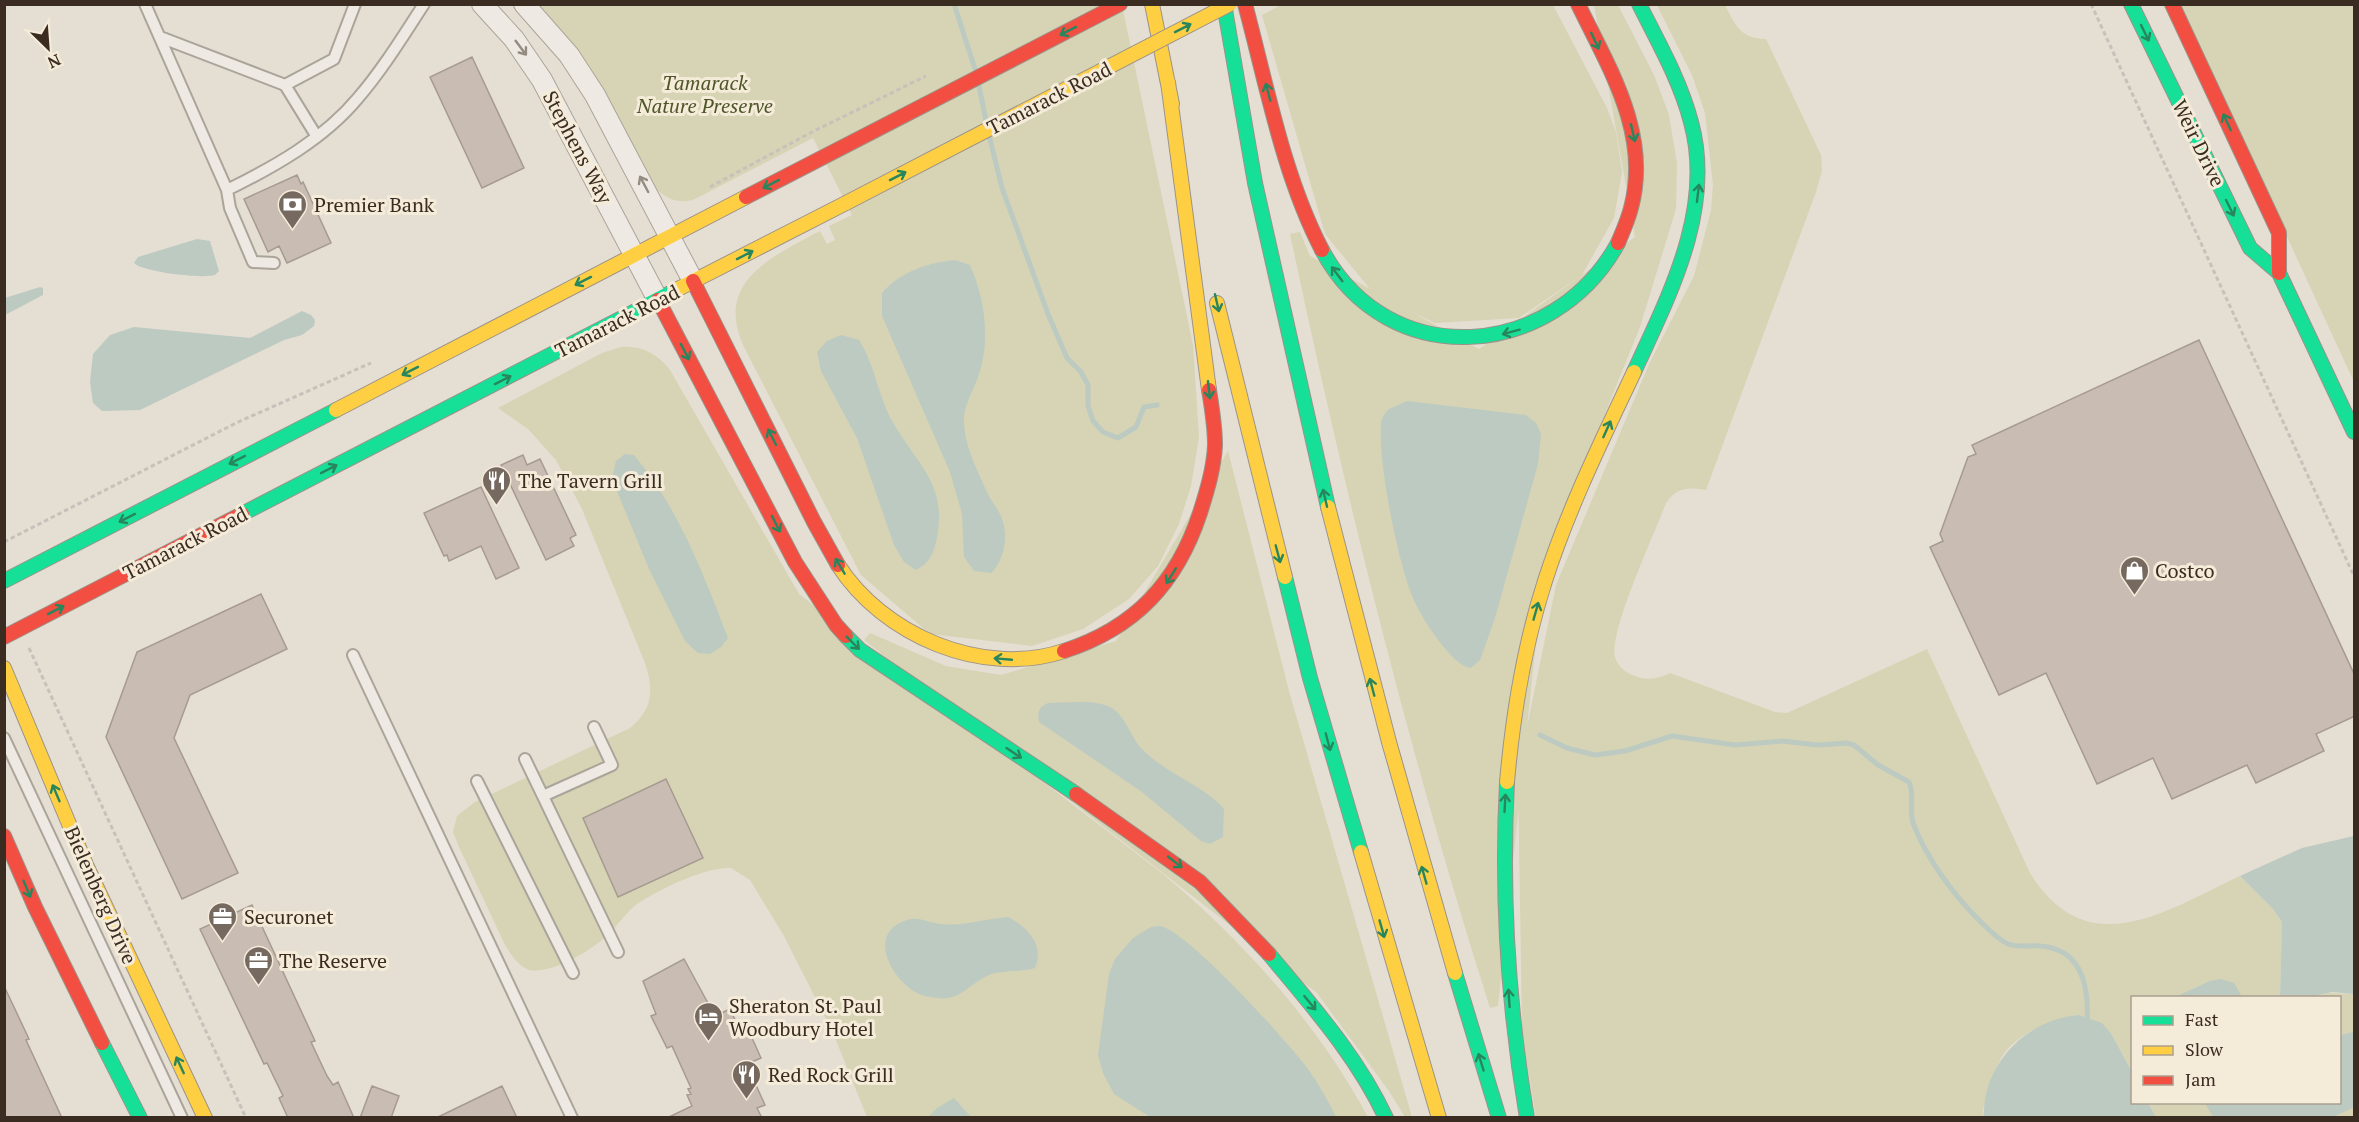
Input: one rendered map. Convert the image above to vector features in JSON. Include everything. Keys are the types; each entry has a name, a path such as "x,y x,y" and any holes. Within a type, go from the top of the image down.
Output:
{"main road":[{"path":"4,581 1120,4"},
{"path":"1152,4 1207,261"},
{"path":"1224,4 1237,84 1277,283 1348,595 1425,877 1499,1118"},
{"name":"Tamarack Road","path":"4,637 1230,4"},
{"path":"1245,4 1295,183 1315,238 1332,268 1353,293 1384,316 1433,334 1468,338 1517,331 1544,321 1561,310 1593,283 1606,265 1628,221 1635,190 1634,134 1616,85 1578,4"},
{"path":"1527,1118 1510,1017 1504,856 1507,769 1517,691 1544,582 1565,527 1685,253 1693,227 1699,181 1696,140 1686,99 1639,4"},
{"name":"Weir Drive","path":"2131,4 2250,248 2279,273 2355,432"},
{"name":"Weir Drive","path":"2172,4 2279,233 2279,273"},
{"path":"693,281 803,498 849,580 865,599 883,615 911,632 937,643 985,657 1010,660 1037,658 1083,644 1124,621 1165,586 1177,566 1201,510 1214,453 1212,409 1168,82"},
{"path":"1212,284 1311,678 1439,1118"},
{"path":"658,300 795,562 836,626 860,650 1136,834 1200,882 1269,954 1337,1037 1370,1084 1386,1118"},
{"name":"Bielenberg Drive","path":"4,668 87,867 206,1118"},
{"path":"4,836 34,907 140,1118"}],"street":[{"name":"Stephens Way","path":"482,4 514,39 542,80 658,300"},
{"name":"Stephens Way","path":"524,4 569,55 595,94 693,281"}],"lane":[{"path":"145,4 227,190 230,208 253,262 274,263"},
{"path":"285,85 334,59 355,4"},
{"path":"227,190 285,159 316,137 357,99 424,4"},
{"path":"160,37 285,85 316,137"},
{"path":"353,655 572,1118"},
{"path":"543,796 612,765 594,728"},
{"path":"4,738 182,1118"},
{"path":"525,759 618,952"},
{"path":"477,781 573,973"}],"path":[{"path":"2091,4 2355,576"},
{"path":"703,191 810,133"},
{"path":"4,542 236,423 377,360"},
{"path":"20,628 246,1118"}],"green space":[{"path":"1283,4 1553,5 1607,108 1616,132 1622,172 1614,218 1582,275 1519,318 1435,323 1374,294 1325,234 1262,15"},
{"name":"Tamarack Nature Preserve","path":"537,5 1122,5 1193,345 1199,437 1191,486 1179,524 1158,566 1129,599 1083,629 1032,646 930,634 861,575 745,349 737,326 736,307 741,290 751,275 782,252 820,231 827,244 835,240 829,226 852,215 813,138 695,199 678,201 668,197 654,187"},
{"path":"1594,5 1618,5 1654,75 1669,115 1677,163 1676,209 1640,327 1544,565 1498,1006 1490,1008 1432,816 1380,623 1333,429 1290,234 1300,232 1310,256 1479,349 1635,237"},
{"path":"1657,5 1725,5 1740,30 1750,36 1766,39 1821,155 1822,171 1706,490 1683,489 1674,494 1666,503 1619,626 1615,644 1617,662 1627,672 1640,678 1655,678 1670,673 1775,712 1787,713 1927,649 2030,873 2053,901 2077,917 2103,924 2129,922 2157,915 2240,876 2273,909 2282,922 2280,996 2131,996 2131,1070 2112,1035 2079,1015 2059,1019 2039,1027 2020,1038 2001,1058 1983,1109 1984,1117 1536,1118 1522,1032 1518,771 1556,585 1650,362 1694,276 1711,210 1713,185 1705,113 1692,75"},
{"path":"2180,5 2354,5 2354,382"},
{"path":"621,347 642,349 660,359 670,370 799,594 1163,874 1193,900 1250,956 1302,1017 1348,1082 1368,1117 867,1117 833,1033 784,936 750,880 731,868 695,875 647,898 637,904 598,943 568,961 535,970 527,969 517,962 505,945 459,847 453,832 457,816 475,802 630,728 638,721 647,706 650,698 650,682 645,663 582,509 556,460 528,429 498,408 602,353"},
{"path":"1228,451 1289,691 1412,1117 1405,1117 1389,1091 1317,993 864,640 870,633 946,666 1001,675 1116,641"},
{"path":"2328,993 2354,994 2354,1117 2156,1117 2149,1104 2341,1104 2341,996 2314,996"}],"shaded area":[{"path":"197,239 210,241 219,271 215,275 173,274 134,263 138,257"},
{"path":"955,260 970,265 983,306 985,334 982,363 966,406 964,418 965,433 973,460 1002,518 1004,528 1005,542 1002,556 991,573 974,571 964,557 962,514 950,472 882,316 882,293 889,285 916,269"},
{"path":"43,288 43,295 5,315 5,298"},
{"path":"302,311 311,315 315,320 314,326 302,335 284,340 140,410 102,411 93,403 90,382 93,354 110,335 134,327 250,338"},
{"path":"841,335 859,340 892,421 929,477 935,491 939,522 936,542 929,559 916,570 904,562 894,545 857,438 821,371 817,352 827,341"},
{"path":"1407,401 1526,415 1536,423 1541,434 1538,464 1495,618 1480,660 1471,668 1463,665 1446,650 1423,618 1408,584 1396,539 1386,487 1381,422 1389,409"},
{"path":"625,454 634,455 650,476 689,542 728,638 721,647 710,654 698,653 685,641 649,569 612,479 616,461"},
{"path":"1089,702 1112,708 1121,717 1142,749 1162,766 1207,793 1224,809 1223,837 1210,844 1201,841 1142,792 1039,722 1039,710 1048,703"},
{"path":"2354,836 2354,994 2332,992 2314,996 2280,996 2282,922 2273,909 2240,876 2302,848"},
{"path":"1008,917 1028,931 1036,944 1038,951 1035,968 991,975 957,995 937,998 921,995 909,988 900,980 888,958 885,947 887,937 893,928 904,921 916,919 953,924"},
{"path":"1160,926 1173,932 1192,946 1260,1013 1308,1069 1336,1117 1150,1117 1114,1094 1103,1073 1098,1055 1109,974 1115,959 1133,938 1151,927"},
{"path":"2221,979 2234,983 2241,996 2177,996 2210,981"},
{"path":"2079,1015 2102,1023 2112,1035 2131,1070 2131,1104 2149,1104 2156,1117 1984,1117 1985,1098 1999,1063 2025,1035 2060,1018"},
{"path":"2354,1032 2354,1107 2333,1117 2213,1117 2206,1104 2341,1104 2341,1035"},
{"path":"954,1098 971,1117 928,1117 937,1108"}],"building":[{"path":"472,57 524,168 482,188 430,77"},
{"path":"297,175 301,184 303,182 331,243 287,263 279,246 268,252 244,199"},
{"name":"Costco","path":"2199,340 2355,676 2355,716 2316,734 2324,751 2256,783 2247,765 2172,799 2153,758 2097,784 2046,673 1999,695 1930,547 1943,541 1940,534 1968,457 1976,454 1972,445"},
{"path":"523,455 527,465 540,459 576,535 570,538 574,546 546,560 501,465"},
{"path":"481,487 519,568 496,579 481,546 449,561 447,555 444,556 424,513"},
{"path":"261,594 287,649 190,695 174,738 238,873 182,899 106,737 137,652"},
{"path":"666,779 703,858 618,897 583,818"},
{"name":"The Reserve","path":"252,905 315,1041 311,1042 327,1076 333,1085 338,1082 354,1118 288,1118 279,1098 283,1096 267,1063 264,1064 200,929"},
{"name":"Sheraton St. Paul Woodbury Hotel","path":"684,959 715,1016 730,1009 737,1024 744,1020 761,1058 749,1063 753,1070 750,1072 765,1105 757,1108 762,1118 667,1118 692,1106 687,1095 691,1094 688,1089 691,1088 672,1046 667,1048 651,1016 656,1014 643,981"},
{"path":"4,986 29,1039 26,1040 62,1118 4,1118"},
{"path":"372,1086 399,1096 391,1118 360,1118"},
{"path":"502,1086 517,1118 436,1118"}],"waterway":[{"path":"954,4 975,69"},
{"path":"979,86 986,121"},
{"path":"990,139 1002,188 1048,314 1067,358 1081,372 1088,385 1088,406 1093,421 1103,432 1118,438 1136,427 1144,407 1157,405"},
{"path":"1540,735 1567,748 1595,755 1625,751 1672,736 1735,745 1782,741 1818,745 1847,743 1854,745 1878,765 1909,782 1912,792 1913,823 1926,851 1952,890 1986,927 2008,944 2054,949 2066,954 2074,962 2080,972 2087,996 2087,1022"}],"traffic: fast":[{"path":"1224,4 1255,183 1328,507"},
{"path":"1634,372 1661,313 1685,251 1693,219 1697,187 1697,155 1686,106 1668,62 1639,4"},
{"path":"2131,4 2250,248 2279,273 2354,432"},
{"path":"1322,250 1351,290 1387,318 1428,333 1471,337 1514,329 1554,311 1590,282 1618,243"},
{"path":"242,514 674,291"},
{"path":"4,581 336,410"},
{"path":"1285,577 1310,678 1361,852"},
{"path":"846,636 860,650 1076,794"},
{"path":"1507,782 1505,867 1508,951 1515,1034 1527,1118"},
{"path":"1269,954 1348,1053 1386,1118"},
{"path":"1455,973 1499,1118"},
{"path":"102,1043 140,1118"}],"traffic: slow":[{"path":"1152,4 1172,104"},
{"path":"846,203 1230,4"},
{"path":"1168,82 1209,390"},
{"path":"336,410 746,197"},
{"path":"674,291 846,203"},
{"path":"1217,303 1285,577"},
{"path":"1507,782 1520,680 1545,581 1575,501 1634,372"},
{"path":"1328,507 1389,742 1455,973"},
{"path":"838,565 857,590 881,612 908,630 937,644 968,654 1000,659 1033,658 1064,651"},
{"path":"4,668 87,867 205,1118"},
{"path":"1361,852 1439,1118"}],"traffic: jam":[{"path":"746,197 1120,4"},
{"path":"1245,4 1286,161 1308,221 1322,250"},
{"path":"1578,4 1624,102 1636,154 1636,181 1630,212 1618,243"},
{"path":"2172,4 2279,233 2279,273"},
{"path":"693,281 814,522 838,565"},
{"path":"658,300 795,562 836,625 846,636"},
{"path":"1064,651 1112,630 1132,616 1150,600 1179,561 1200,513 1213,462 1215,445 1209,390"},
{"path":"4,637 242,514"},
{"path":"1076,794 1200,882 1269,954"},
{"path":"4,836 35,907 102,1043"}],"place":[{"name":"Premier Bank","path":"293,230"},
{"name":"The Tavern Grill","path":"497,506"},
{"name":"Costco","path":"2134,596"},
{"name":"Securonet","path":"223,942"},
{"name":"The Reserve","path":"258,986"},
{"name":"Sheraton St. Paul Woodbury Hotel","path":"708,1042"},
{"name":"Red Rock Grill","path":"747,1100"}]}
